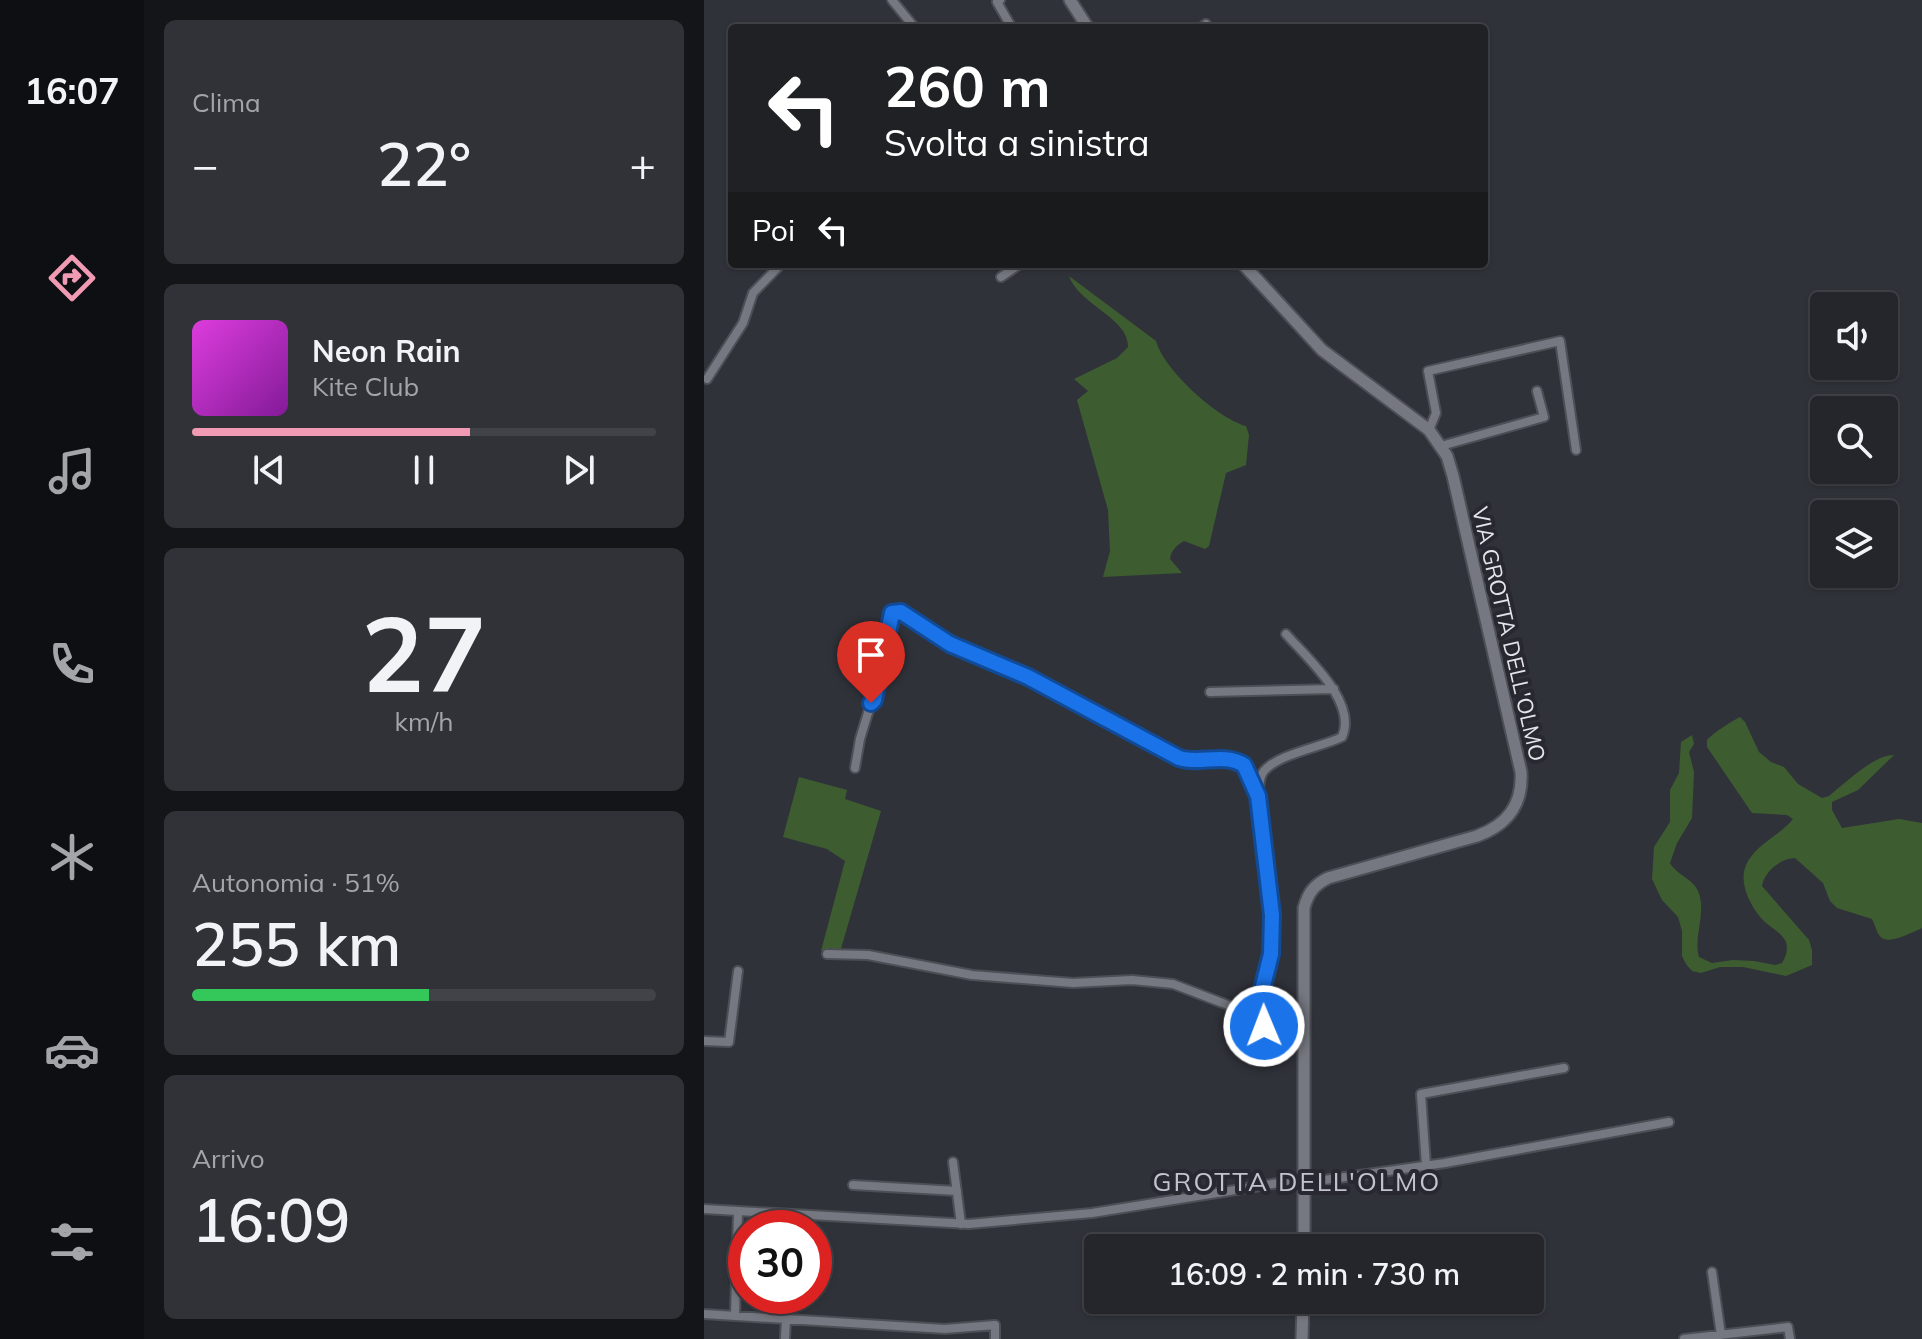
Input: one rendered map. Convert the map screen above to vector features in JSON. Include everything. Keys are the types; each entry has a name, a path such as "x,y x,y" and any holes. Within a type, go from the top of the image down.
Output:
{"street":[{"path":"1000,0 997,2 1010,24"},
{"path":"1070,0 1085,24"},
{"path":"898,2 912,24"},
{"path":"707,379 743,323 753,293 777,268"},
{"path":"1001,277 1014,268"},
{"name":"VIA GROTTA DELL'OLMO","path":"1247,268 1322,350 1429,430 1441,446 1453,476 1522,787 1511,813 1489,831 1328,878 1316,884 1304,908 1304,1234"},
{"path":"1429,430 1436,413 1428,371 1560,341 1576,450"},
{"path":"1441,446 1544,417 1537,391"},
{"path":"855,768 860,739 874,700 892,613 901,612 950,644 1028,677 1179,758 1239,761 1249,770 1258,796 1272,915 1271,954 1263,986 1264,1026"},
{"path":"1258,796 1264,771 1276,763 1342,737 1346,722 1334,689 1286,634"},
{"path":"1210,692 1334,689"},
{"path":"827,954 868,955 972,975 1073,983 1132,980 1173,984 1233,1007 1281,1040 1304,1038"},
{"path":"704,1041 729,1042 738,971"},
{"path":"1426,1165 1421,1094 1564,1068"},
{"path":"832,1218 961,1224 1092,1213 1285,1182 1303,1183 1426,1165 1669,1122"},
{"path":"953,1162 961,1224"},
{"path":"853,1185 957,1191"},
{"path":"704,1209 728,1212"},
{"path":"1712,1272 1721,1335"},
{"path":"704,1314 945,1329 995,1325 995,1339"},
{"path":"1302,1339 1303,1314"},
{"path":"785,1339 786,1319"},
{"path":"898,1326 898,1339"},
{"path":"1684,1339 1735,1336 1788,1327 1790,1339"}],"green space":[{"path":"1069,276 1156,341 1180,379 1207,403 1246,426 1249,435 1246,465 1226,473 1209,546 1205,549 1184,541 1172,553 1170,559 1182,573 1103,577 1110,551 1108,510 1077,400 1088,391 1074,379 1117,358 1128,347 1121,328 1074,286"},
{"path":"1740,717 1759,752 1771,762 1784,767 1798,784 1822,798 1829,796 1869,764 1894,755 1858,790 1832,802 1832,810 1842,828 1899,819 1922,823 1922,928 1896,939 1882,938 1872,919 1837,908 1830,901 1823,883 1795,858 1779,863 1770,871 1762,886 1809,940 1812,965 1786,976 1743,967 1720,967 1701,973 1692,971 1682,956 1682,931 1678,917 1662,900 1652,879 1654,847 1670,822 1670,790 1679,773 1681,742 1692,735 1694,744 1689,752 1694,772 1692,818 1677,843 1670,863 1698,891 1701,907 1699,957 1712,963 1733,960 1775,965 1782,963 1786,952 1783,937 1766,923 1752,905 1744,875 1754,853 1793,819 1787,815 1752,813 1707,747 1710,737"},
{"path":"799,777 847,790 845,799 881,811 840,952 821,951 845,861 827,849 783,837"}],"district":[{"name":"GROTTA DELL'OLMO","path":"1297,1182"}],"route":[{"path":"871,703 895,611 950,644 1028,677 1179,758 1220,758 1239,761 1244,765 1249,770 1258,796 1272,915 1271,954 1263,986 1264,1026"}]}
